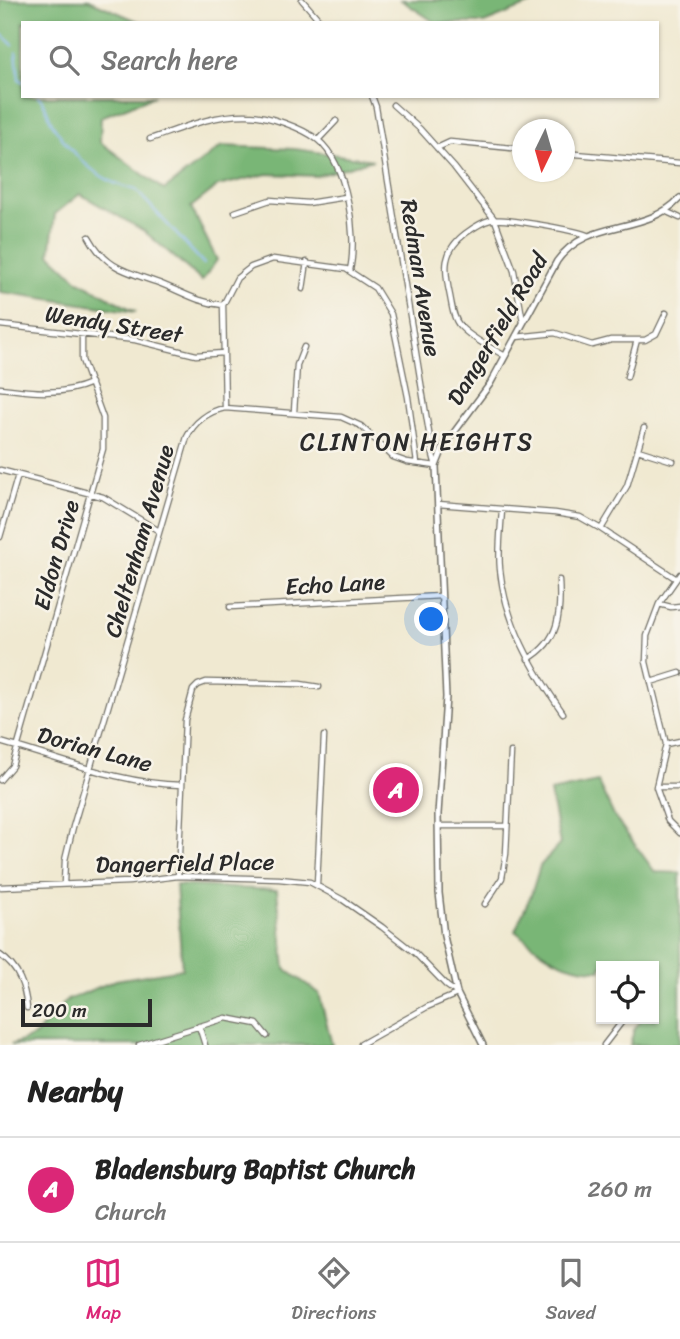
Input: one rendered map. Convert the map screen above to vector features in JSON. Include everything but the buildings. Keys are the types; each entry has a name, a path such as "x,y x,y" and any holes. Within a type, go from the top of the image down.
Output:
{"street":[{"path":"302,0 320,21"},
{"name":"Redman Avenue","path":"373,98 436,466"},
{"path":"393,104 437,148 495,220 514,271 523,323"},
{"path":"150,139 203,121 251,114 285,123 318,140 337,166 344,184 354,240 350,270"},
{"path":"318,140 336,121"},
{"path":"437,148 450,142 512,148"},
{"path":"575,154 680,163"},
{"path":"235,212 270,201 308,203 346,197"},
{"name":"Dangerfield Road","path":"483,1045 457,993 441,913 438,826 446,697 436,466 444,446 483,396 562,254 573,243 587,235 646,220 665,211 680,198"},
{"path":"665,211 680,218"},
{"path":"505,356 471,336 457,322 445,271 446,260 454,243 489,220 572,230 587,235"},
{"path":"89,237 106,260 124,272 155,282 199,302 223,305"},
{"path":"417,463 408,397 391,314 375,288 350,270 307,262 273,259 251,267 233,284 223,305 225,408 334,415 351,420 369,433 388,454 401,460 417,463 436,466"},
{"path":"303,289 307,262"},
{"path":"516,337 555,333 593,345 611,340 649,340 660,329 666,313"},
{"name":"Wendy Street","path":"0,325 135,340 196,355 223,353"},
{"name":"Eldon Drive","path":"0,780 12,766 103,449 101,407 82,360 82,334"},
{"path":"627,377 637,340"},
{"path":"294,412 297,365 304,347"},
{"path":"0,388 52,393 77,389 91,383"},
{"name":"Cheltenham Avenue","path":"64,883 66,853 189,431 208,414 225,408"},
{"path":"601,529 627,486 644,428"},
{"path":"638,450 673,461"},
{"path":"0,470 111,501 159,531"},
{"path":"0,537 18,475"},
{"path":"437,504 573,515 601,529 675,579"},
{"path":"502,509 499,558 502,581 528,659 563,713"},
{"path":"680,573 659,604 647,635 646,662 666,744 656,787 668,821 680,833"},
{"path":"528,659 548,644 558,625 561,610 559,580"},
{"name":"Echo Lane","path":"230,607 442,596"},
{"path":"659,604 680,606"},
{"path":"651,682 680,673"},
{"path":"178,876 186,714 190,696 198,685 206,682 300,684 319,687"},
{"path":"317,884 324,736"},
{"path":"666,744 680,741"},
{"name":"Dorian Lane","path":"0,742 144,783 182,785"},
{"path":"485,904 502,878 506,854 511,752"},
{"path":"656,787 680,787"},
{"path":"438,826 506,827"},
{"name":"Dangerfield Place","path":"0,887 124,882 178,876 279,879 317,884 382,927 415,953 457,993"},
{"path":"0,955 17,972 26,991 27,1008"},
{"path":"361,1044 457,993"},
{"path":"139,1045 226,1018 257,1024 267,1036"},
{"path":"604,1045 620,1024"},
{"path":"199,1026 205,1045"}],"green space":[{"path":"0,0 89,0 137,21 21,21 21,98 149,98 101,117 100,142 164,190 222,146 295,149 373,160 316,176 267,174 218,186 191,207 217,260 202,281 144,231 80,194 55,214 50,254 79,281 136,312 0,292"},
{"path":"401,0 528,0 531,4 489,21 433,21"},
{"path":"598,782 614,816 655,872 680,873 680,1045 630,1045 638,1024 659,1024 659,961 596,961 596,970 588,970 555,959 515,931 540,866 560,844 550,792"},
{"path":"176,885 277,890 285,969 319,993 332,1045 11,1045 35,1036 65,1001 116,980 182,969"}],"waterway":[{"path":"0,33 13,45"},
{"path":"16,52 21,80"},
{"path":"40,98 53,125 78,157 99,175 136,190 204,264"}],"place":[{"name":"Bladensburg Baptist Church","path":"396,790"}],"district":[{"name":"CLINTON HEIGHTS","path":"417,442"}]}
